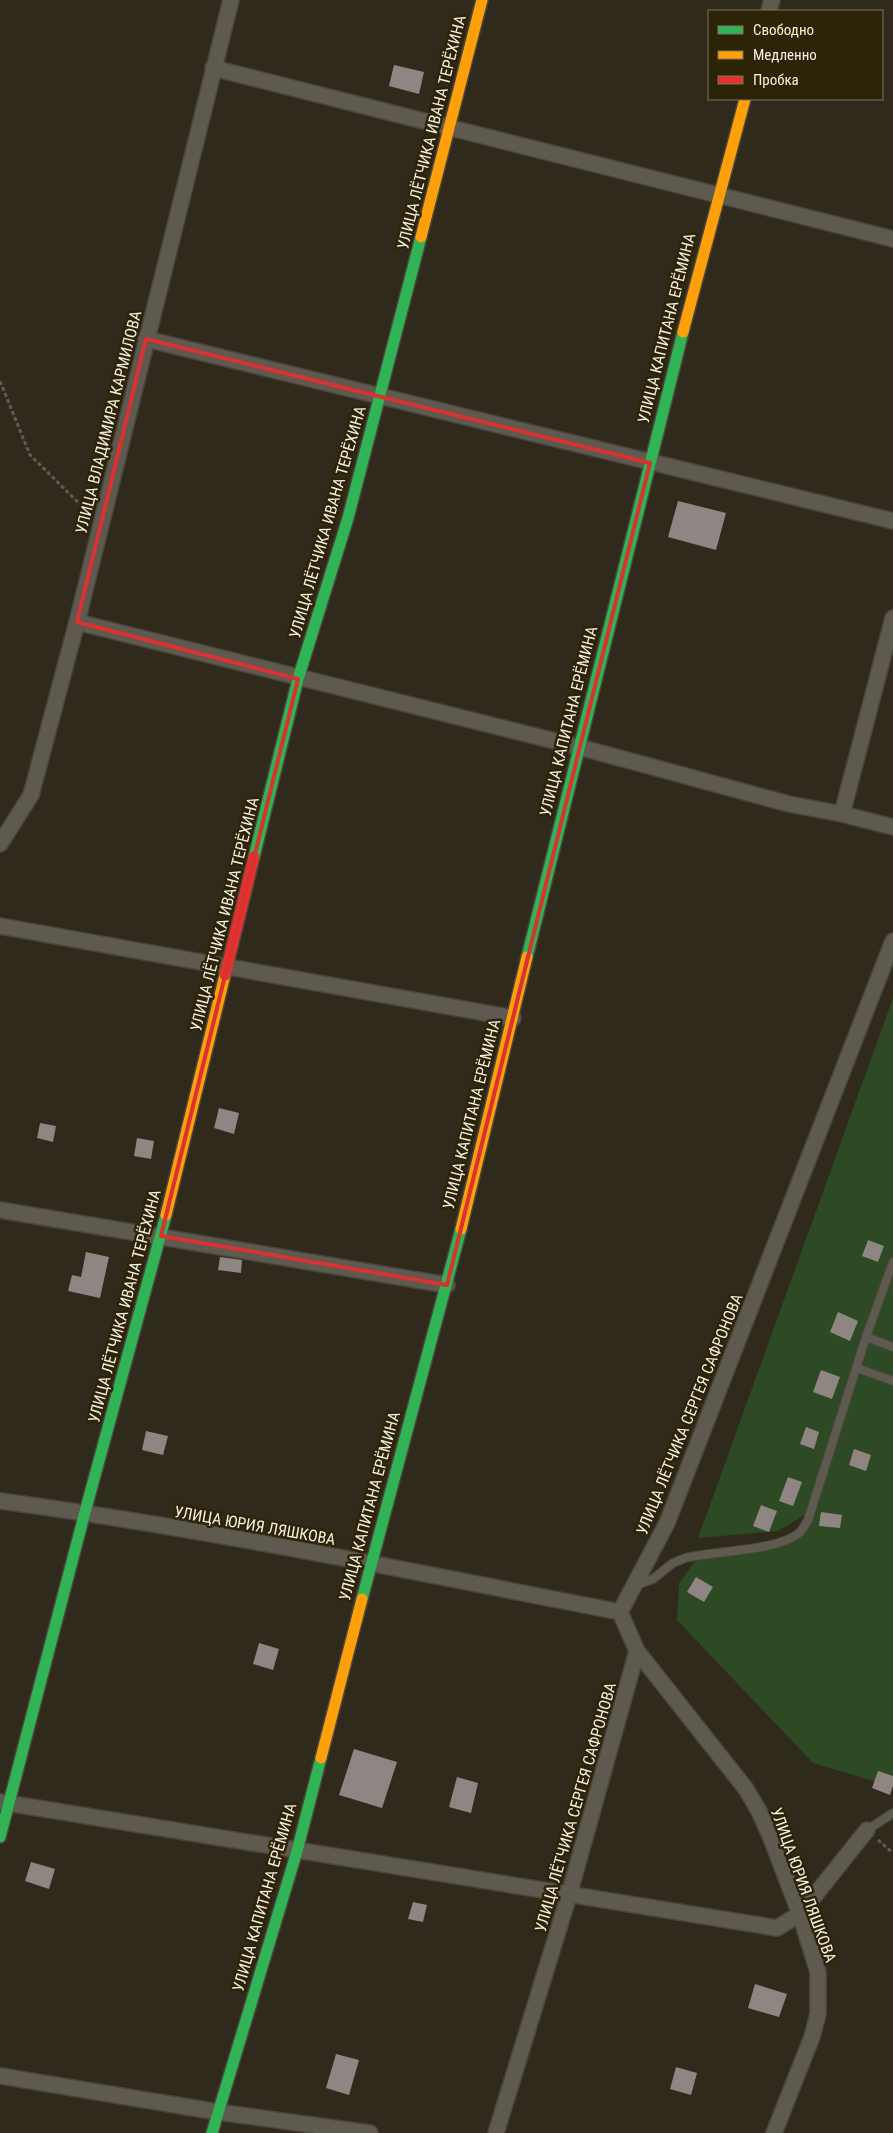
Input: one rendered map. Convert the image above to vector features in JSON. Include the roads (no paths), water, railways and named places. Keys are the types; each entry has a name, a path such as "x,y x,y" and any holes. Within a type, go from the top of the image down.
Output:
{"street":[{"name":"УЛИЦА ВЛАДИМИРА КАРМИЛОВА","path":"0,844 31,795 77,622 231,0"},
{"name":"УЛИЦА ЛЁТЧИКА ИВАНА ТЕРЁХИНА","path":"0,1837 5,1803 161,1236 298,679 348,518 482,0"},
{"path":"213,68 893,239"},
{"name":"УЛИЦА КАПИТАНА ЕРЁМИНА","path":"212,2133 297,1851 370,1563 447,1285 650,463 718,195 745,100"},
{"path":"146,340 893,522"},
{"path":"842,814 893,618"},
{"path":"77,622 298,679 579,747 789,804 842,814 893,827"},
{"path":"0,926 513,1018"},
{"name":"УЛИЦА ЛЁТЧИКА СЕРГЕЯ САФРОНОВА","path":"620,1612 667,1523 893,940"},
{"path":"0,1210 447,1285"},
{"name":"УЛИЦА ЮРИЯ ЛЯШКОВА","path":"0,1501 85,1512 370,1563 620,1612"},
{"path":"620,1612 637,1651"},
{"name":"УЛИЦА ЛЁТЧИКА СЕРГЕЯ САФРОНОВА","path":"496,2133 569,1895 637,1651"},
{"name":"УЛИЦА ЮРИЯ ЛЯШКОВА","path":"637,1651 750,1797 771,1838 800,1914 818,1972 818,2014 812,2037 774,2133"},
{"path":"5,1803 777,1928 800,1914 867,1830"},
{"path":"0,2076 218,2112 370,2133"}],"lane":[{"path":"634,1586 653,1579 673,1563 685,1558 774,1545 800,1532 808,1520 866,1337 893,1262"},
{"path":"866,1337 893,1347"},
{"path":"857,1368 893,1381"},
{"path":"867,1830 893,1813"}]}
